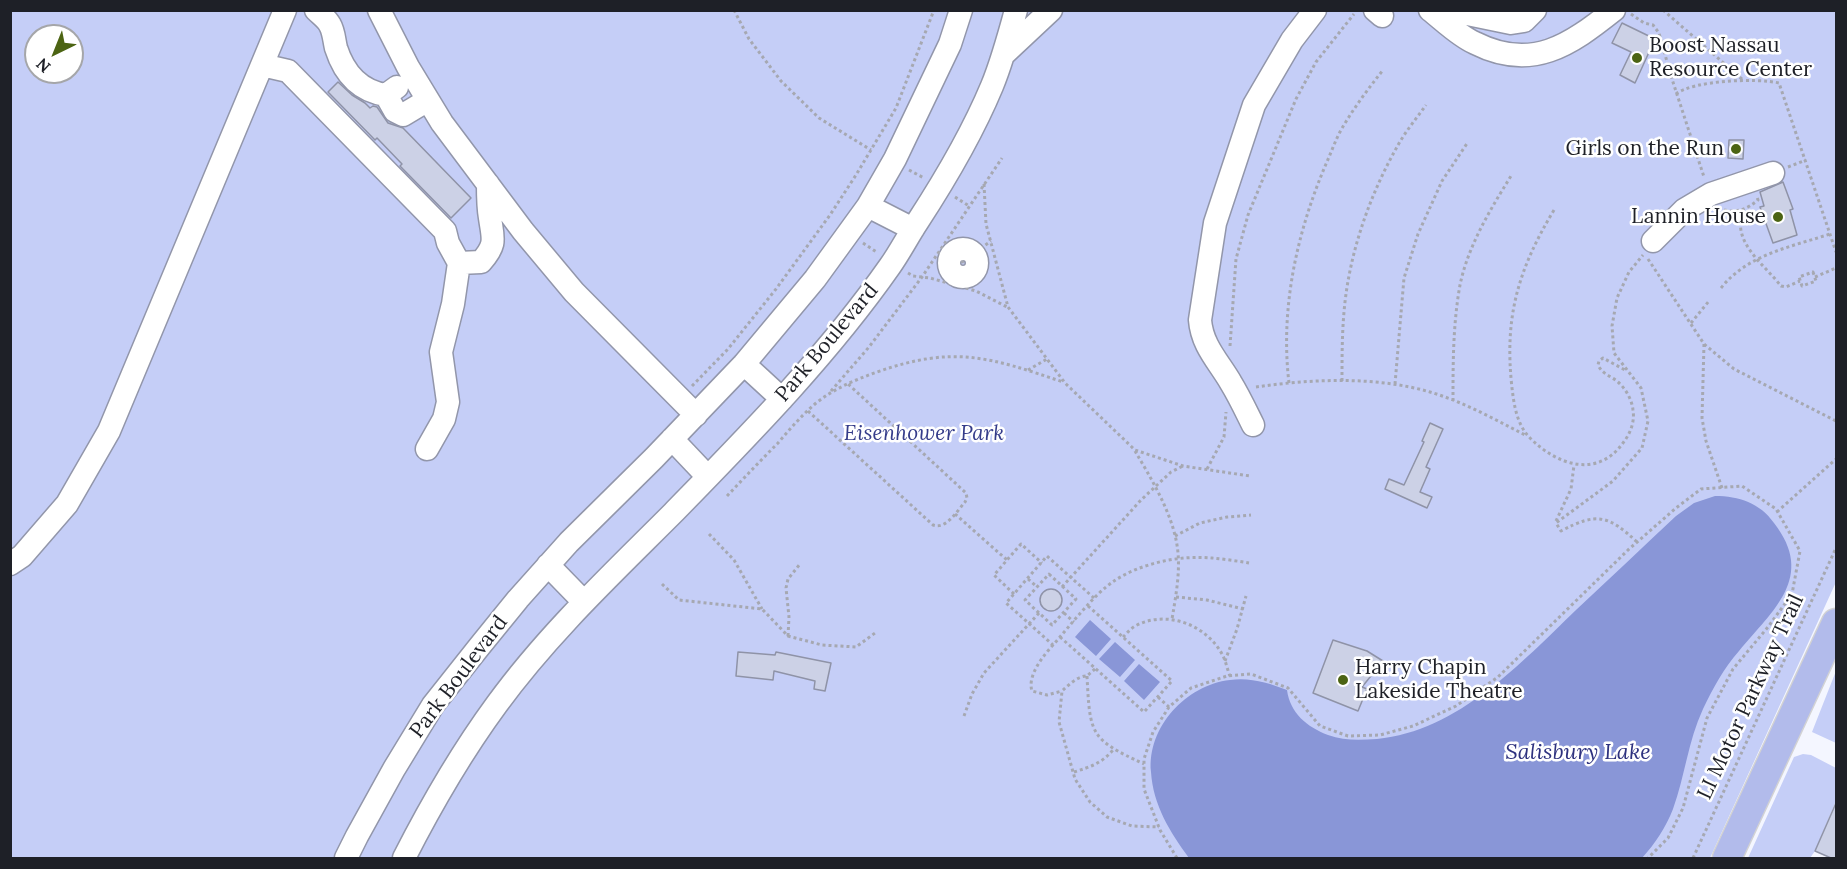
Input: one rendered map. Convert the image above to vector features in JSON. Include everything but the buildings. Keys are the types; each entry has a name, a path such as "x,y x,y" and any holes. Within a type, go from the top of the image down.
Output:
{"main road":[{"path":"1727,858 1836,623"}],"street":[{"path":"10,564 22,556 67,504 108,431 285,10"},
{"path":"316,10 329,24 348,74 375,93 386,95"},
{"path":"379,10 411,73 442,123 523,231 574,292 688,407"},
{"name":"Park Boulevard","path":"346,858 433,705 505,615 548,565 672,439 688,407 744,364 815,279 868,206 894,161 950,44 961,10"},
{"name":"Park Boulevard","path":"404,858 456,764 498,703 543,647 782,399 886,272 961,150 993,85 1016,10"},
{"path":"1002,56 1051,10"},
{"path":"1253,425 1230,381 1205,343 1200,331 1200,320 1215,223 1254,105 1292,40 1315,10"},
{"path":"1430,10 1474,43 1495,51 1524,57 1550,51 1622,11"},
{"path":"1448,10 1510,24 1524,21 1535,10"},
{"path":"262,65 288,70 445,231 448,243 459,263 453,304 441,352 447,402 444,419 427,449"},
{"path":"386,95 411,73"},
{"path":"386,95 395,111 403,116 428,100"},
{"path":"1653,241 1683,210 1711,194 1773,173"},
{"path":"459,263 481,262 488,255 493,243 494,233 489,217 488,184"},
{"path":"868,206 913,229"},
{"path":"952,279 949,264 955,251 982,248"},
{"path":"744,364 782,399"},
{"path":"672,439 708,477"},
{"path":"548,565 584,602"}],"path":[{"path":"734,10 749,39 781,81 819,118 969,206"},
{"path":"688,407 728,349 776,290 830,215 871,150 896,108 934,10"},
{"path":"1663,10 1743,80"},
{"path":"1622,11 1644,23 1653,25 1659,33 1676,94 1711,194"},
{"path":"1230,346 1236,259 1248,215 1296,99 1316,62 1370,14"},
{"path":"1289,383 1286,358 1287,315 1292,276 1304,224 1317,186 1341,130 1383,70"},
{"path":"1653,73 1671,76"},
{"path":"1676,94 1682,89 1743,80 1779,82 1836,252"},
{"path":"1341,381 1341,344 1346,293 1359,235 1376,187 1398,145 1426,105"},
{"path":"1395,384 1404,278 1418,234 1442,181 1467,142"},
{"path":"727,496 808,411 829,393 869,347 922,277 1002,158"},
{"path":"1453,401 1454,330 1460,283 1489,212 1511,176"},
{"path":"984,184 986,224 982,248 1010,309 1065,383 1135,450 1155,486 1175,537 1178,559 1172,619"},
{"path":"1528,437 1515,411 1509,343 1512,311 1525,267 1536,241 1554,210"},
{"path":"1743,210 1740,219 1740,233 1744,243 1756,258 1781,286 1786,287 1800,281"},
{"path":"1721,288 1734,274 1756,258 1831,234"},
{"path":"856,238 885,257"},
{"path":"952,279 963,261 982,248"},
{"path":"1556,523 1613,481 1642,448 1648,421 1641,388 1614,353 1612,326 1617,298 1629,272 1643,254 1652,263 1704,344 1734,369 1836,421"},
{"path":"1815,277 1836,268"},
{"path":"906,272 913,276 952,279 1010,309"},
{"path":"1813,272 1816,281 1802,286 1800,281 1799,277 1813,272"},
{"path":"1691,323 1709,301"},
{"path":"1704,344 1702,418 1706,441 1722,488"},
{"path":"829,393 847,383 893,367 920,359 948,356 979,357 1065,383"},
{"path":"1256,387 1341,381 1395,384 1431,392 1477,410 1528,437 1553,456 1574,465 1594,465 1616,454 1631,434 1634,411 1630,397 1619,383 1601,371 1599,361 1603,358 1620,366 1631,376"},
{"path":"1028,370 1047,359"},
{"path":"1208,469 1224,437 1230,381"},
{"path":"808,411 933,525 943,526 965,502 966,494 847,383"},
{"path":"1135,450 1184,466 1250,476"},
{"path":"1777,512 1836,459"},
{"path":"1556,523 1571,489 1574,465"},
{"path":"1062,587 1155,486 1171,472 1184,466"},
{"path":"1177,858 1159,827 1144,789 1144,759 1153,732 1168,707 1191,688 1230,676 1251,674 1288,688 1320,726 1348,736 1380,735 1413,726 1456,706 1498,677 1637,542 1701,489 1742,486 1777,512 1800,551 1792,594 1733,669 1707,718 1683,808 1668,838 1648,858"},
{"path":"955,514 1007,561"},
{"path":"1175,537 1200,523 1251,515"},
{"path":"1556,523 1561,531 1583,520 1596,517 1607,520 1637,542"},
{"path":"709,534 734,560 762,609 789,636 822,645 856,647 874,633"},
{"path":"1014,594 994,575 1021,544 1042,563"},
{"name":"LI Motor Parkway Trail","path":"1694,858 1836,548"},
{"path":"1053,645 1006,603 1047,556 1094,598"},
{"path":"1096,669 1087,676 1075,680 1062,692 1047,695 1030,689 1030,683 1039,663 1094,598 1113,581 1140,567 1178,559 1210,557 1249,563"},
{"path":"789,636 786,588 788,579 800,564"},
{"path":"1049,574 1062,587 1076,599 1052,625 1025,600 1049,574"},
{"path":"1028,579 1037,587"},
{"path":"662,584 679,600 762,609"},
{"path":"1225,661 1246,596"},
{"path":"1176,597 1207,600 1243,609"},
{"path":"1060,637 1144,712 1158,697 1172,681 1088,606"},
{"path":"964,716 972,694 984,673 1039,613"},
{"path":"1064,613 1074,622"},
{"path":"1123,637 1135,626 1151,620 1172,619 1191,624 1206,634 1222,653 1230,676"},
{"path":"1087,676 1089,714 1093,730 1113,750 1144,764"},
{"path":"1062,692 1059,722 1073,772 1090,802 1107,817 1132,826 1159,827"},
{"path":"1158,697 1168,707"},
{"path":"1073,772 1095,765 1113,750"}],"green space":[{"name":"Eisenhower Park","path":"10,11 1836,11 1836,582 1710,858 11,858"},
{"path":"1836,671 1836,743 1812,732"},
{"path":"1803,754 1811,755 1836,768 1836,801 1815,851 1810,858 1748,858 1794,757"}],"water":[{"name":"Salisbury Lake","path":"1715,496 1741,499 1756,506 1768,516 1786,542 1791,560 1790,576 1785,592 1776,607 1728,664 1711,693 1694,733 1673,809 1660,835 1642,858 1189,858 1175,838 1155,796 1152,784 1151,755 1155,739 1172,711 1199,690 1237,679 1273,685 1287,690 1296,712 1313,728 1334,737 1346,739 1377,739 1407,733 1435,723 1461,709 1510,672 1676,516 1694,503"},
{"path":"1090,620 1111,639 1096,656 1075,637"},
{"path":"1115,642 1135,660 1120,677 1099,659"},
{"path":"1139,664 1160,682 1144,700 1124,681"}],"place":[{"name":"Boost Nassau Resource Center","path":"1637,58"},
{"name":"Girls on the Run","path":"1736,149"},
{"name":"Lannin House","path":"1778,217"},
{"name":"Harry Chapin Lakeside Theatre","path":"1343,680"}]}
